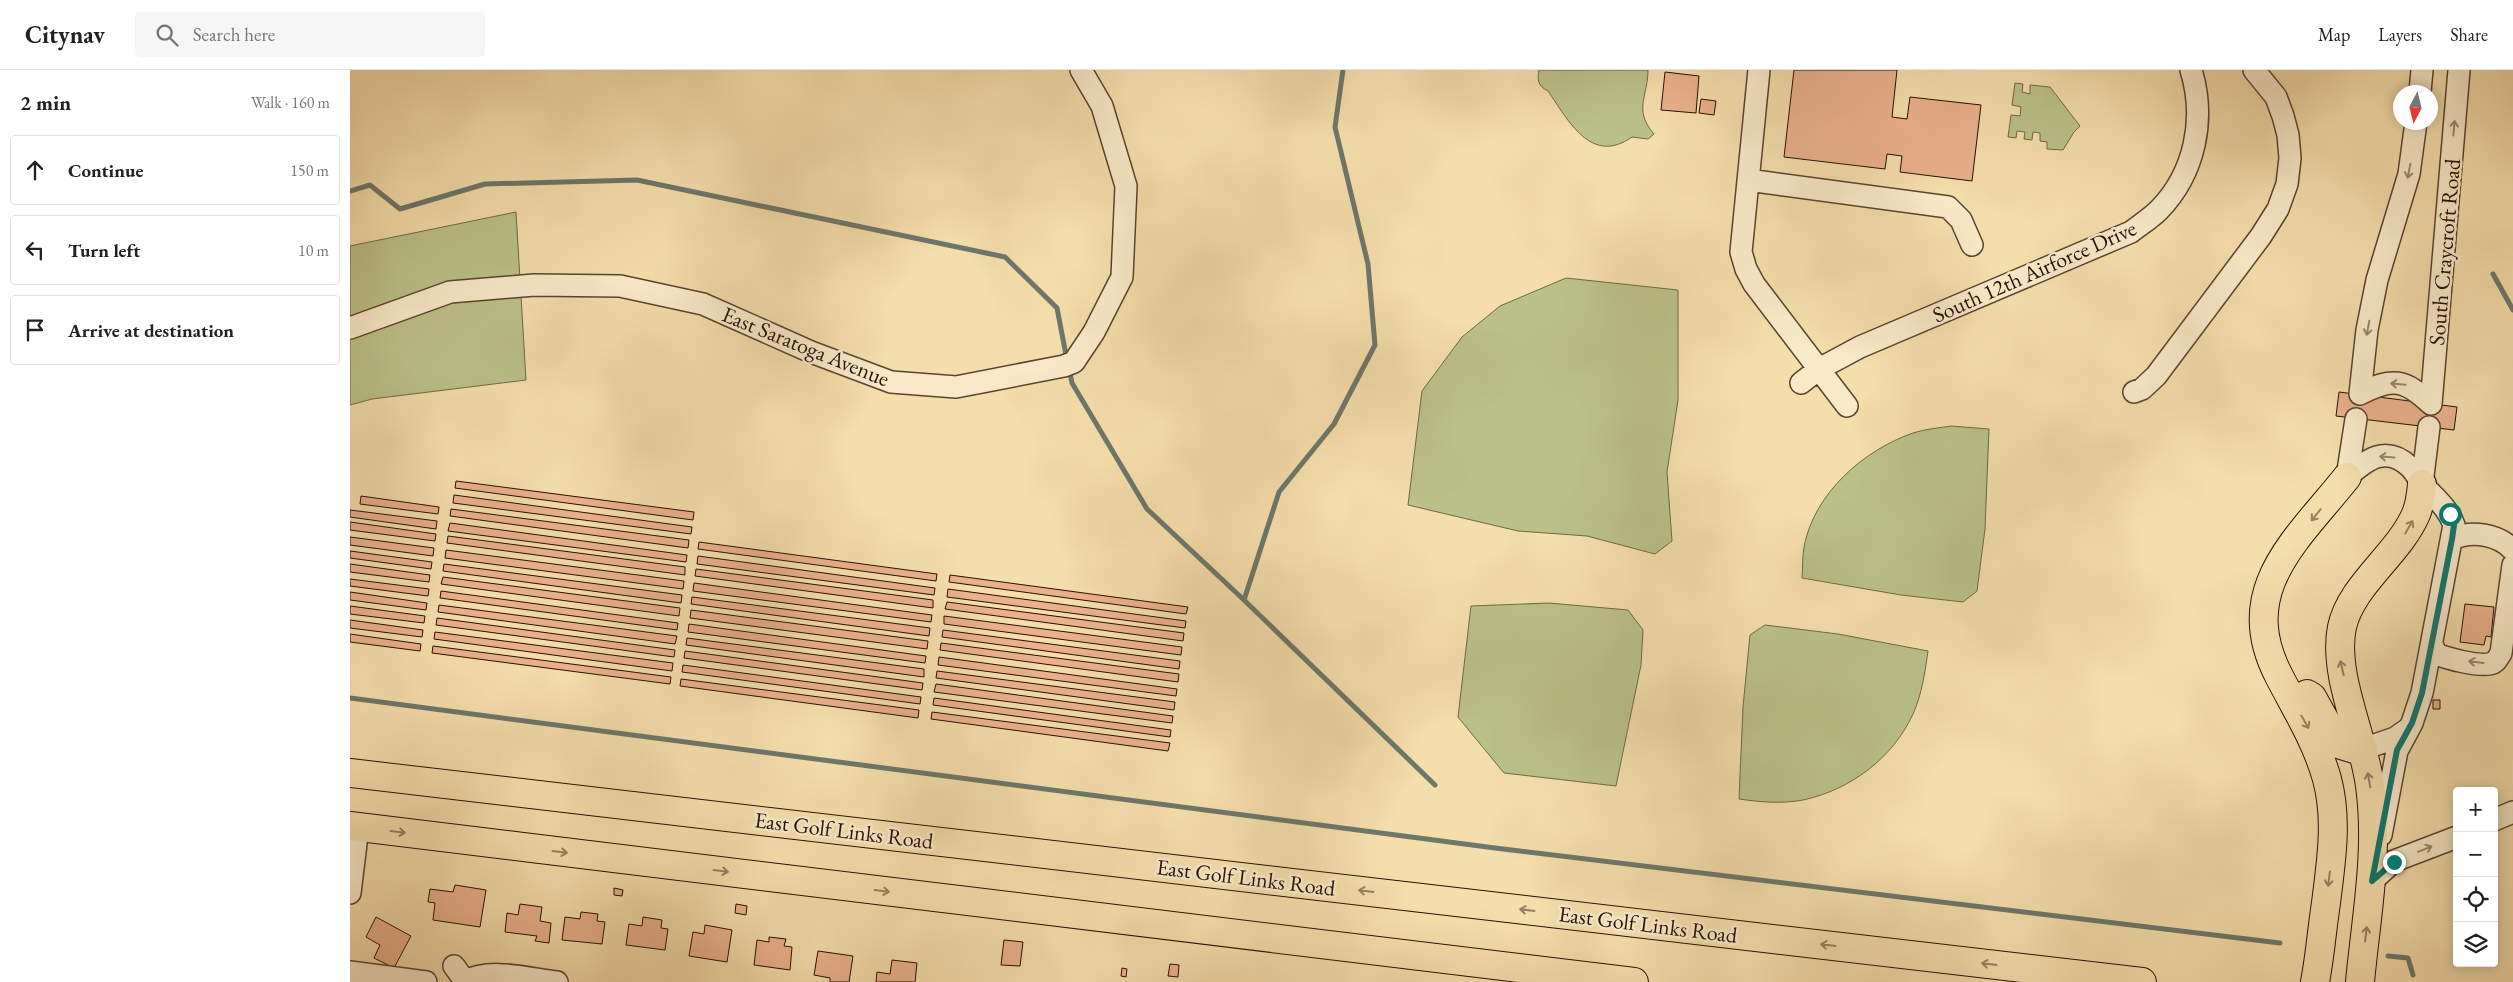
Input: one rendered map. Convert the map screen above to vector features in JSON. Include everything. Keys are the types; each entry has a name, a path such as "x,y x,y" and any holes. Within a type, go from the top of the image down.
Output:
{"main road":[{"path":"2315,982 2334,826 2327,779 2310,729 2278,675 2268,652 2263,623 2264,600 2268,583 2284,555 2347,477"},
{"path":"2360,982 2372,881 2372,812 2363,749 2339,650 2342,626 2354,601 2407,532 2417,512 2422,484"},
{"path":"2278,675 2312,697 2338,744 2357,750 2363,749"},
{"name":"East Golf Links Road","path":"350,773 2142,982"},
{"path":"354,827 1634,982"}],"street":[{"name":"East Saratoga Avenue","path":"350,328 450,292 534,285 620,286 703,304 811,352 891,382 956,387 1064,366 1074,362 1094,332 1122,276 1126,186 1102,106 1081,70"},
{"path":"1759,70 1741,252 1746,269 1754,284 1847,406"},
{"name":"South 12th Airforce Drive","path":"1801,383 1819,369 1860,347 2131,232 2158,211 2184,178 2195,144 2198,108 2191,70"},
{"path":"2134,392 2142,389 2156,376 2261,236 2281,200 2288,175 2288,135 2276,97 2254,70"},
{"path":"2421,85 2422,70"},
{"name":"South Craycroft Road","path":"2415,130 2409,174 2377,280 2360,394 2374,387 2392,382 2406,384 2431,404 2459,70"},
{"path":"1748,180 1948,207 1961,220 1972,245"},
{"path":"2347,477 2356,418"},
{"path":"2422,484 2429,427"},
{"path":"2347,477 2366,460 2386,455 2401,460 2411,468 2422,484 2450,514 2454,525 2422,693 2408,729 2397,750 2372,881"},
{"path":"2450,514 2468,521 2513,528"},
{"path":"2452,539 2462,534 2483,535 2499,539 2513,550"},
{"path":"2432,644 2436,654 2446,658 2489,664 2496,661 2501,653 2513,565"},
{"path":"2363,749 2396,738 2408,729"},
{"path":"2498,818 2513,812"},
{"path":"350,893 354,827"},
{"path":"2372,881 2394,862 2453,839"},
{"path":"350,972 426,982"},
{"path":"461,976 496,975 557,982"}],"green space":[{"path":"1539,70 1648,70 1643,110 1644,118 1654,134 1648,139 1632,137 1617,145 1604,146 1593,143 1582,136 1548,91 1540,85 1538,80"},
{"path":"2015,83 2023,84 2022,92 2030,94 2030,85 2050,87 2080,126 2063,150 2047,149 2047,142 2040,141 2040,133 2033,132 2032,140 2024,139 2025,132 2017,131 2016,138 2008,137 2011,115 2020,116 2021,107 2012,105"},
{"path":"516,212 526,380 372,399 350,405 350,246"},
{"path":"1566,278 1678,290 1678,400 1667,472 1672,541 1655,554 1587,536 1518,531 1408,505 1422,391 1462,337 1500,306"},
{"path":"1951,426 1989,429 1985,529 1977,591 1963,602 1901,595 1802,578 1803,551 1810,527 1818,509 1844,476 1877,450 1895,441 1913,433"},
{"path":"1549,603 1628,610 1643,630 1641,665 1616,786 1504,773 1458,717 1471,606"},
{"path":"1765,625 1838,634 1928,651 1919,699 1904,730 1882,758 1868,770 1837,789 1803,800 1787,802 1739,799 1743,707 1750,635"}],"building":[{"path":"1794,70 1897,70 1892,117 1907,119 1910,97 1981,105 1972,181 1900,172 1902,156 1887,154 1885,169 1784,157"},
{"path":"1665,72 1699,76 1696,113 1661,110"},
{"path":"1701,99 1716,101 1714,115 1699,113"},
{"path":"2339,392 2457,407 2454,430 2336,416"},
{"path":"456,481 694,512 693,520 455,488"},
{"path":"454,495 692,527 691,534 453,503"},
{"path":"361,496 439,507 438,514 360,504"},
{"path":"451,509 689,540 688,548 450,516"},
{"path":"350,510 437,521 436,529 350,517"},
{"path":"350,522 436,534 435,541 350,530"},
{"path":"450,523 687,555 686,562 448,531"},
{"path":"448,536 685,567 685,575 447,543"},
{"path":"350,537 434,548 433,556 350,545"},
{"path":"699,542 937,574 936,581 698,549"},
{"path":"446,550 684,581 683,589 445,558"},
{"path":"350,551 432,562 431,569 350,558"},
{"path":"698,556 935,588 934,595 697,564"},
{"path":"350,564 430,575 429,582 350,572"},
{"path":"444,564 682,595 681,603 443,571"},
{"path":"696,569 933,600 933,608 695,576"},
{"path":"950,575 1188,607 1186,614 949,582"},
{"path":"443,577 680,608 679,616 441,584"},
{"path":"350,579 429,589 428,596 350,586"},
{"path":"694,583 932,615 931,622 693,591"},
{"path":"948,589 1186,621 1185,628 947,597"},
{"path":"441,591 678,623 677,630 440,598"},
{"path":"350,592 427,603 426,610 350,600"},
{"path":"692,597 930,628 929,636 691,604"},
{"path":"947,602 1184,633 1183,641 945,609"},
{"path":"2465,604 2494,607 2491,637 2486,636 2484,645 2460,642"},
{"path":"439,605 677,636 675,644 438,612"},
{"path":"350,606 425,616 424,623 350,614"},
{"path":"691,610 928,641 927,649 690,618"},
{"path":"944,616 1182,647 1181,655 944,624"},
{"path":"437,618 675,650 674,657 436,625"},
{"path":"350,620 423,630 422,637 350,628"},
{"path":"689,624 926,656 925,663 688,632"},
{"path":"943,630 1180,661 1179,669 942,637"},
{"path":"435,632 673,663 672,671 434,639"},
{"path":"350,634 421,644 420,651 350,642"},
{"path":"687,638 924,669 924,677 686,645"},
{"path":"941,643 1179,674 1178,682 940,650"},
{"path":"433,646 671,677 670,684 432,653"},
{"path":"685,651 923,683 922,690 684,658"},
{"path":"939,657 1177,689 1176,696 938,665"},
{"path":"683,665 921,697 920,704 682,672"},
{"path":"937,671 1175,702 1174,710 936,678"},
{"path":"681,679 919,710 918,718 680,686"},
{"path":"936,684 1173,716 1172,723 934,692"},
{"path":"934,698 1171,730 1170,737 933,705"},
{"path":"2433,700 2440,700 2440,709 2433,709"},
{"path":"932,712 1170,743 1168,751 931,719"},
{"path":"455,885 486,890 480,927 433,920 435,903 428,902 430,889 453,892"},
{"path":"614,888 623,890 622,896 614,895"},
{"path":"520,904 542,907 540,921 551,923 549,943 535,941 537,936 505,932 507,913 518,915"},
{"path":"736,904 747,906 746,915 735,913"},
{"path":"581,912 598,914 597,921 605,922 602,944 562,940 565,917 580,919"},
{"path":"376,917 411,936 394,968 374,958 380,945 366,937"},
{"path":"643,917 662,920 661,928 668,929 665,950 626,945 629,924 642,926"},
{"path":"705,925 732,930 727,962 689,956 693,932 704,934"},
{"path":"769,937 786,939 784,946 792,947 790,970 754,965 757,940 769,942"},
{"path":"1004,940 1023,942 1020,966 1001,965"},
{"path":"818,951 853,956 849,982 830,982 830,978 814,975"},
{"path":"892,960 917,963 915,982 876,982 877,972 890,974"},
{"path":"1170,964 1179,965 1178,977 1168,976"},
{"path":"1122,968 1127,969 1126,977 1121,976"}],"waterway":[{"path":"1343,70 1335,127 1368,264 1375,345 1334,424 1279,492 1244,600 1435,785"},
{"path":"350,191 370,185 400,209 485,184 637,180 1005,257 1057,308 1067,360"},
{"path":"2493,274 2513,310"},
{"path":"1069,368 1072,383 1147,509 1244,600"},
{"path":"350,698 1495,848 2280,943"},
{"path":"2388,956 2408,958 2413,975"}],"route":[{"path":"2394,862 2372,881 2397,750 2412,723 2422,693 2452,539 2454,525 2450,514"}]}
